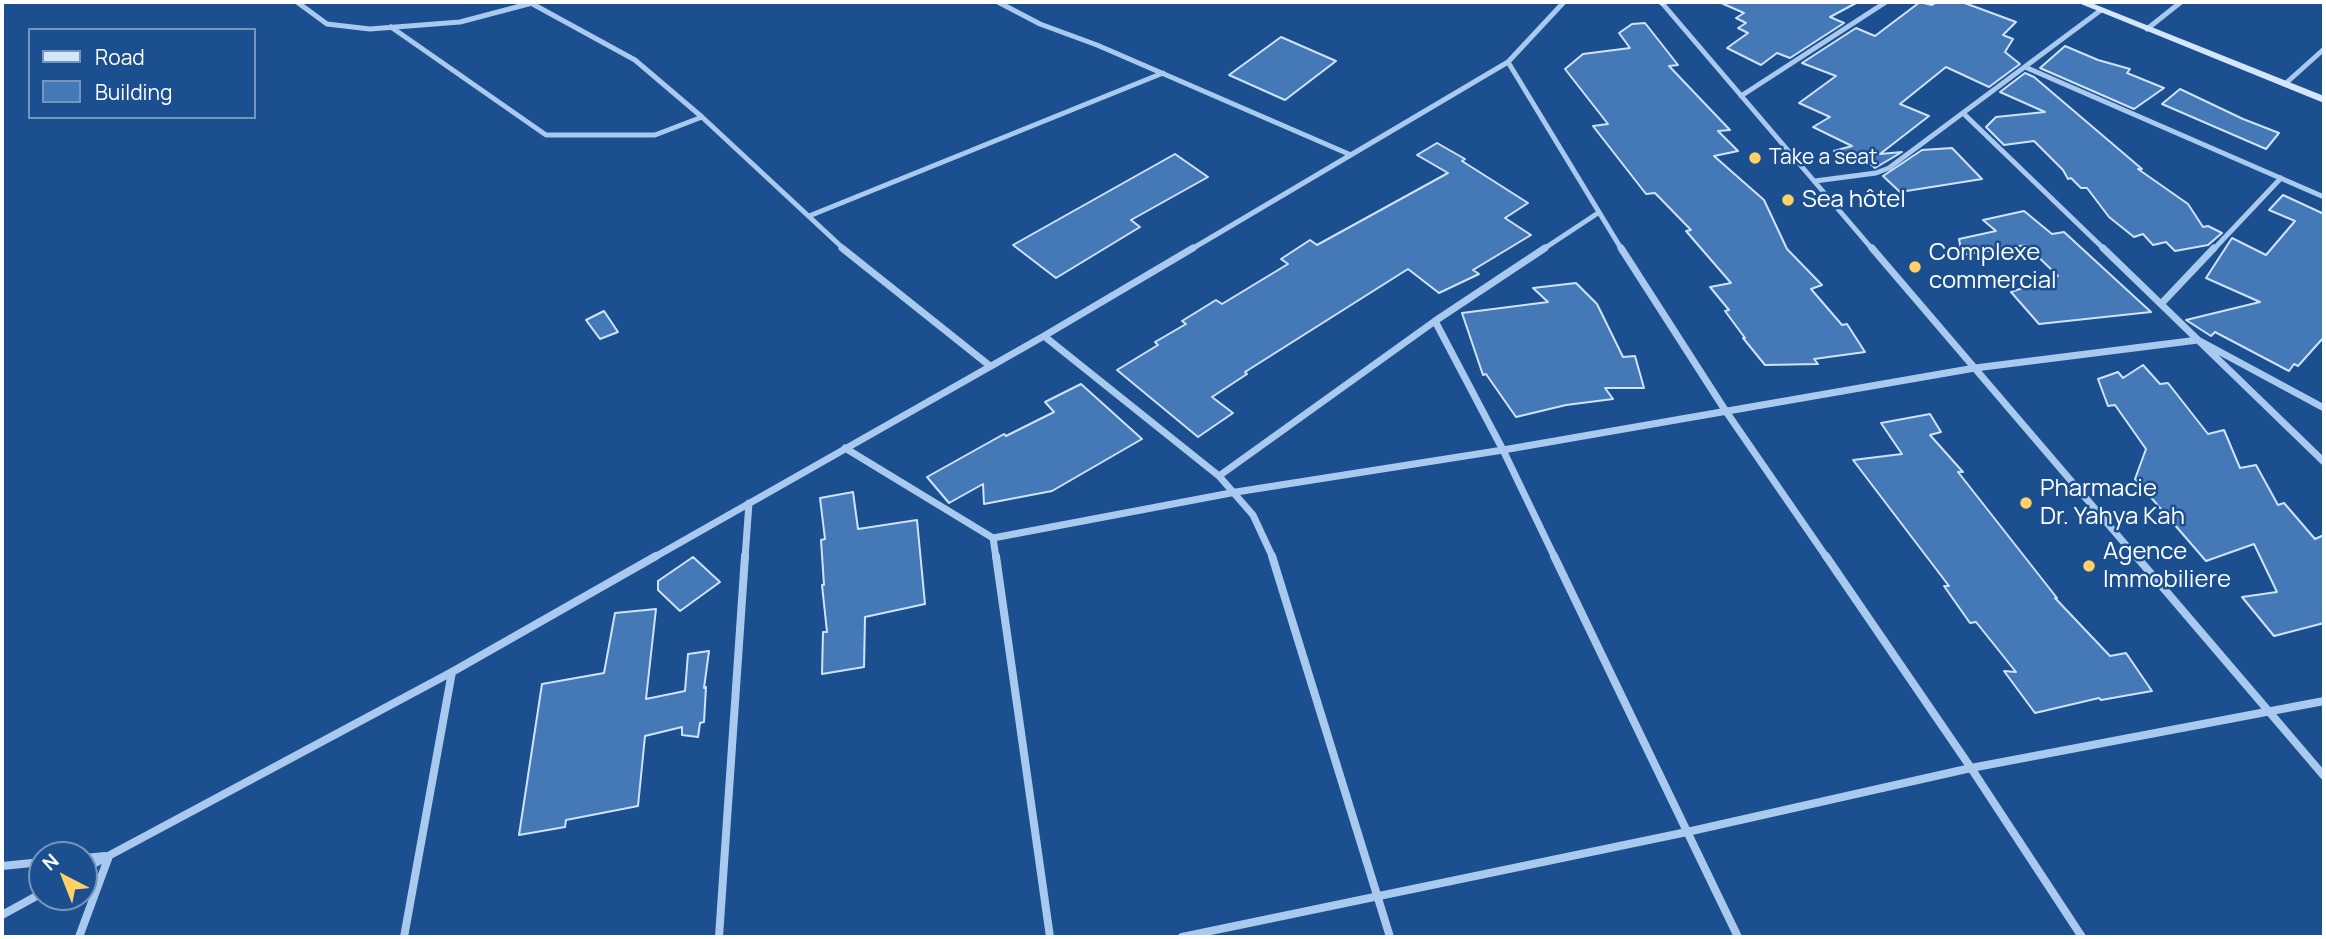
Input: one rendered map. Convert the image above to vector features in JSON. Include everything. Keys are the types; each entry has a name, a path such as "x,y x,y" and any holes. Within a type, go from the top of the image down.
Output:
{"street":[{"path":"297,2 327,24 370,29 460,22 530,3 635,61 702,117 831,239 990,366"},
{"path":"998,2 1040,24 1163,73 1351,155"},
{"path":"98,861 452,672 1044,336 1508,62 1564,2"},
{"path":"1662,2 2324,776"},
{"path":"1741,96 1886,2"},
{"path":"2081,2 2324,100"},
{"path":"2147,29 2181,2"},
{"path":"1815,181 1876,173 1889,168 2101,10"},
{"path":"391,27 546,135 655,135 702,117"},
{"path":"2285,84 2324,49"},
{"path":"1508,62 1598,213 1725,410 1971,768 2082,937"},
{"path":"2025,67 2324,197"},
{"path":"809,216 1163,73"},
{"path":"1964,113 2324,462"},
{"path":"2161,304 2281,178"},
{"path":"1219,476 1435,321 1598,213"},
{"path":"1435,321 1503,450 1738,937"},
{"path":"1044,336 1219,476 1236,492 1253,515 1267,540 1390,937"},
{"path":"845,448 993,538 1236,492 1503,450 1975,368 2198,340 2324,408"},
{"path":"719,937 749,503"},
{"path":"993,538 1050,937"},
{"path":"404,937 452,672"},
{"path":"1182,937 1687,832 1971,768 2324,701"},
{"path":"98,856 109,855"},
{"path":"79,937 109,855"},
{"path":"2,866 28,863"},
{"path":"2,915 28,901"}],"building":[{"path":"1719,2 1858,2 1830,17 1844,23 1790,58 1777,53 1761,65 1727,48 1748,33 1738,28 1746,23 1736,18 1744,13"},
{"path":"1920,2 1932,5 1937,2 1962,2 2016,22 2003,35 2013,39 2005,52 2020,64 1989,87 1946,67 1900,104 1929,116 1880,154 1902,152 1875,168 1868,162 1864,165 1834,151 1852,146 1813,127 1830,117 1799,103 1836,76 1802,63 1856,28 1875,36"},
{"path":"1645,23 1678,65 1669,66 1730,130 1718,131 1738,151 1714,156 1764,200 1787,249 1822,285 1811,289 1842,325 1847,324 1865,352 1814,359 1818,364 1765,365 1743,338 1725,311 1729,310 1710,287 1731,283 1686,231 1691,230 1655,193 1646,194 1593,126 1608,124 1565,69 1583,54 1630,48 1619,33 1632,24"},
{"path":"1281,37 1336,61 1285,100 1229,75"},
{"path":"2065,46 2098,60 2130,69 2127,73 2164,88 2134,109 2040,68"},
{"path":"2025,73 2034,77 2142,169 2138,169 2188,204 2203,227 2208,226 2222,233 2208,245 2175,251 2166,242 2153,245 2143,234 2134,237 2109,217 2087,188 2081,188 2071,178 2068,179 2063,170 2034,141 2004,145 1986,127 1996,117 2045,112 2000,92"},
{"path":"2180,89 2279,133 2266,149 2162,104"},
{"path":"1437,143 1528,203 1505,218 1531,235 1473,270 1479,274 1439,293 1408,269 1245,372 1247,374 1212,397 1233,413 1198,437 1117,370 1158,345 1155,342 1186,324 1182,321 1216,300 1222,304 1288,264 1281,259 1310,240 1317,245 1448,173 1417,155"},
{"path":"1952,148 1982,179 1900,192 1883,176 1922,150"},
{"path":"1175,154 1208,177 1131,220 1140,227 1056,278 1013,245"},
{"path":"2283,195 2324,214 2324,337 2298,366 2294,364 2289,371 2215,332 2211,336 2186,320 2260,302 2206,278 2232,238 2266,255 2295,221 2269,210"},
{"path":"2024,211 2052,234 2064,232 2151,312 2039,324 2011,292 2058,276 2026,245 1962,255 1959,239 1996,231 1983,220"},
{"path":"1576,283 1597,304 1623,357 1635,356 1644,388 1605,388 1613,399 1566,405 1516,417 1486,374 1483,375 1462,313 1548,302 1533,288"},
{"path":"604,311 618,332 600,339 586,320"},
{"path":"2143,365 2160,384 2168,383 2208,434 2224,430 2240,468 2256,465 2278,505 2284,503 2315,539 2324,535 2324,623 2274,636 2242,597 2277,592 2254,544 2206,561 2135,479 2146,449 2115,405 2108,406 2098,379 2118,372 2123,378"},
{"path":"1081,384 1142,439 1052,491 984,504 983,484 949,503 927,477 1004,434 1006,436 1054,412 1045,402"},
{"path":"1930,414 1941,432 1930,435 1963,472 1958,472 2055,598 2110,656 2126,653 2152,691 2101,700 2099,698 2035,713 2004,671 2016,672 1976,622 1970,623 1944,586 1949,586 1853,460 1902,454 1881,423"},
{"path":"853,492 858,529 917,520 925,604 865,617 864,667 822,674 823,632 827,632 821,540 825,539 820,498"},
{"path":"693,557 720,582 680,611 658,590 658,581"},
{"path":"656,609 646,699 685,691 688,654 709,651 704,688 706,687 704,722 700,723 698,737 682,735 682,727 645,736 638,806 566,820 565,827 519,835 542,684 604,673 615,613"}],"place":[{"name":"Take a seat","path":"1755,158"},
{"name":"Sea hôtel","path":"1788,200"},
{"name":"Complexe commercial","path":"1915,267"},
{"name":"Pharmacie Dr. Yahya Kah","path":"2026,503"},
{"name":"Agence Immobiliere","path":"2089,566"}]}
